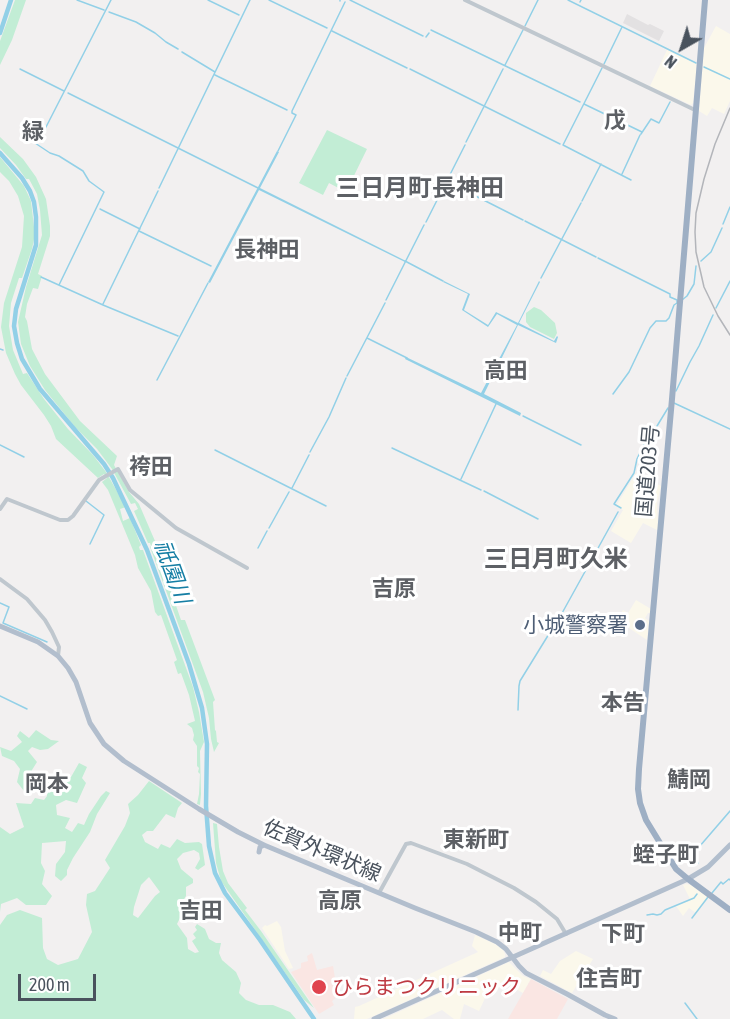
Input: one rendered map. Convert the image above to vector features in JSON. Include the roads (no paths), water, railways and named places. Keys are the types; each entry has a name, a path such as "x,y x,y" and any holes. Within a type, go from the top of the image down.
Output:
{"highway":[{"name":"国道203号","path":"705,0 638,789 646,820 679,872 730,910"}],"main road":[{"name":"佐賀外環状線","path":"0,626 38,642 58,656 76,682 90,723 104,744 124,761 199,809 264,845 497,942 526,973 615,1019"},
{"path":"259,852 260,847 264,845"},
{"path":"374,1019 688,879 708,867 730,845"}],"street":[{"path":"465,0 696,111"},
{"path":"0,509 7,499 60,520 68,520 97,483 117,470 121,472 130,490 176,528 247,568"},
{"path":"0,579 27,599 45,620 59,648 58,656"},
{"path":"379,893 406,844 411,843 468,864 514,888 557,919 566,934"}],"water":[{"path":"277,151 279,152 260,188 406,261 259,190 210,283 208,282"},
{"path":"444,281 470,294 464,310 488,325 496,312 518,323 540,282 519,323 554,341 557,336 556,343 518,325 484,394 521,413 520,416 405,359 406,357 481,393 517,325 497,314 488,327 462,310 468,294"}],"waterway":[{"name":"祇園川","path":"0,33 11,0"},
{"path":"77,0 104,10"},
{"path":"45,129 111,0"},
{"path":"208,0 239,15"},
{"path":"159,188 250,0"},
{"path":"269,0 327,28"},
{"path":"350,0 423,36"},
{"path":"525,26 538,0"},
{"path":"568,0 696,63"},
{"path":"278,151 296,115 292,111 345,2"},
{"path":"109,12 136,22 178,49"},
{"path":"604,64 622,27"},
{"path":"431,30 580,102"},
{"path":"505,65 523,30"},
{"path":"332,31 407,68"},
{"path":"426,37 429,33"},
{"path":"182,52 215,72"},
{"path":"704,67 730,79"},
{"path":"602,68 563,145 631,180"},
{"path":"20,69 64,91"},
{"path":"410,69 560,144"},
{"path":"466,142 503,69"},
{"path":"215,75 287,110"},
{"path":"68,93 258,188"},
{"path":"641,134 651,119 659,123 670,102"},
{"path":"584,104 642,132"},
{"path":"38,129 32,141 83,171 89,181 104,192 59,285"},
{"path":"622,174 640,135"},
{"path":"426,222 465,145"},
{"name":"祇園川","path":"0,153 30,191 36,217 36,245 16,309 14,326 22,359 40,389 104,464 147,550 189,664 202,708 207,744 206,806 209,846 215,873 225,893 314,1019"},
{"path":"582,201 601,164"},
{"path":"446,181 523,220"},
{"path":"103,304 158,191"},
{"path":"541,278 581,203"},
{"path":"723,224 730,207"},
{"path":"100,209 140,229"},
{"path":"525,221 596,257"},
{"path":"386,300 424,225"},
{"path":"701,261 711,252 722,228"},
{"path":"139,231 211,266"},
{"path":"598,258 670,294 670,297 677,300 669,318 666,321 656,321 650,328 629,372 613,394"},
{"path":"405,261 443,281"},
{"path":"682,300 694,284 696,266"},
{"path":"41,277 178,336"},
{"path":"716,308 730,281"},
{"path":"157,380 208,283"},
{"path":"347,376 385,303"},
{"path":"676,391 713,315"},
{"path":"367,338 407,358"},
{"path":"310,452 346,378"},
{"path":"674,403 730,429"},
{"path":"461,479 496,404"},
{"path":"621,508 614,504 634,473 644,444 668,408"},
{"path":"523,416 581,445"},
{"path":"0,445 24,457"},
{"path":"392,448 481,490"},
{"path":"215,450 326,506"},
{"path":"292,488 309,455"},
{"path":"484,491 538,519"},
{"path":"269,528 289,492"},
{"path":"86,501 104,515 90,544"},
{"path":"561,615 618,512"},
{"path":"258,548 267,531"},
{"path":"0,603 9,607 3,623 47,642"},
{"path":"518,710 520,681 560,616"},
{"path":"0,696 27,709"},
{"path":"698,863 693,854 730,811"},
{"path":"712,893 721,882 723,884 730,880"},
{"path":"647,915 661,914 665,910 694,898 697,894"},
{"path":"692,918 708,897"},
{"path":"685,1003 697,1019"}],"railway":[{"path":"730,108 704,179 696,213 695,232 696,252 704,287 730,335"}],"place":[{"name":"小城警察署","path":"640,625"},
{"name":"ひらまつクリニック","path":"319,987"}],"district":[{"name":"戊","path":"615,121"},
{"name":"緑","path":"33,132"},
{"name":"三日月町長神田","path":"420,188"},
{"name":"長神田","path":"267,250"},
{"name":"高田","path":"506,371"},
{"name":"袴田","path":"151,467"},
{"name":"三日月町久米","path":"556,559"},
{"name":"吉原","path":"394,589"},
{"name":"本告","path":"623,703"},
{"name":"鯖岡","path":"689,780"},
{"name":"岡本","path":"47,784"},
{"name":"東新町","path":"476,840"},
{"name":"蛭子町","path":"666,855"},
{"name":"高原","path":"340,901"},
{"name":"吉田","path":"201,911"},
{"name":"中町","path":"520,933"},
{"name":"下町","path":"623,934"},
{"name":"住吉町","path":"609,979"}]}
